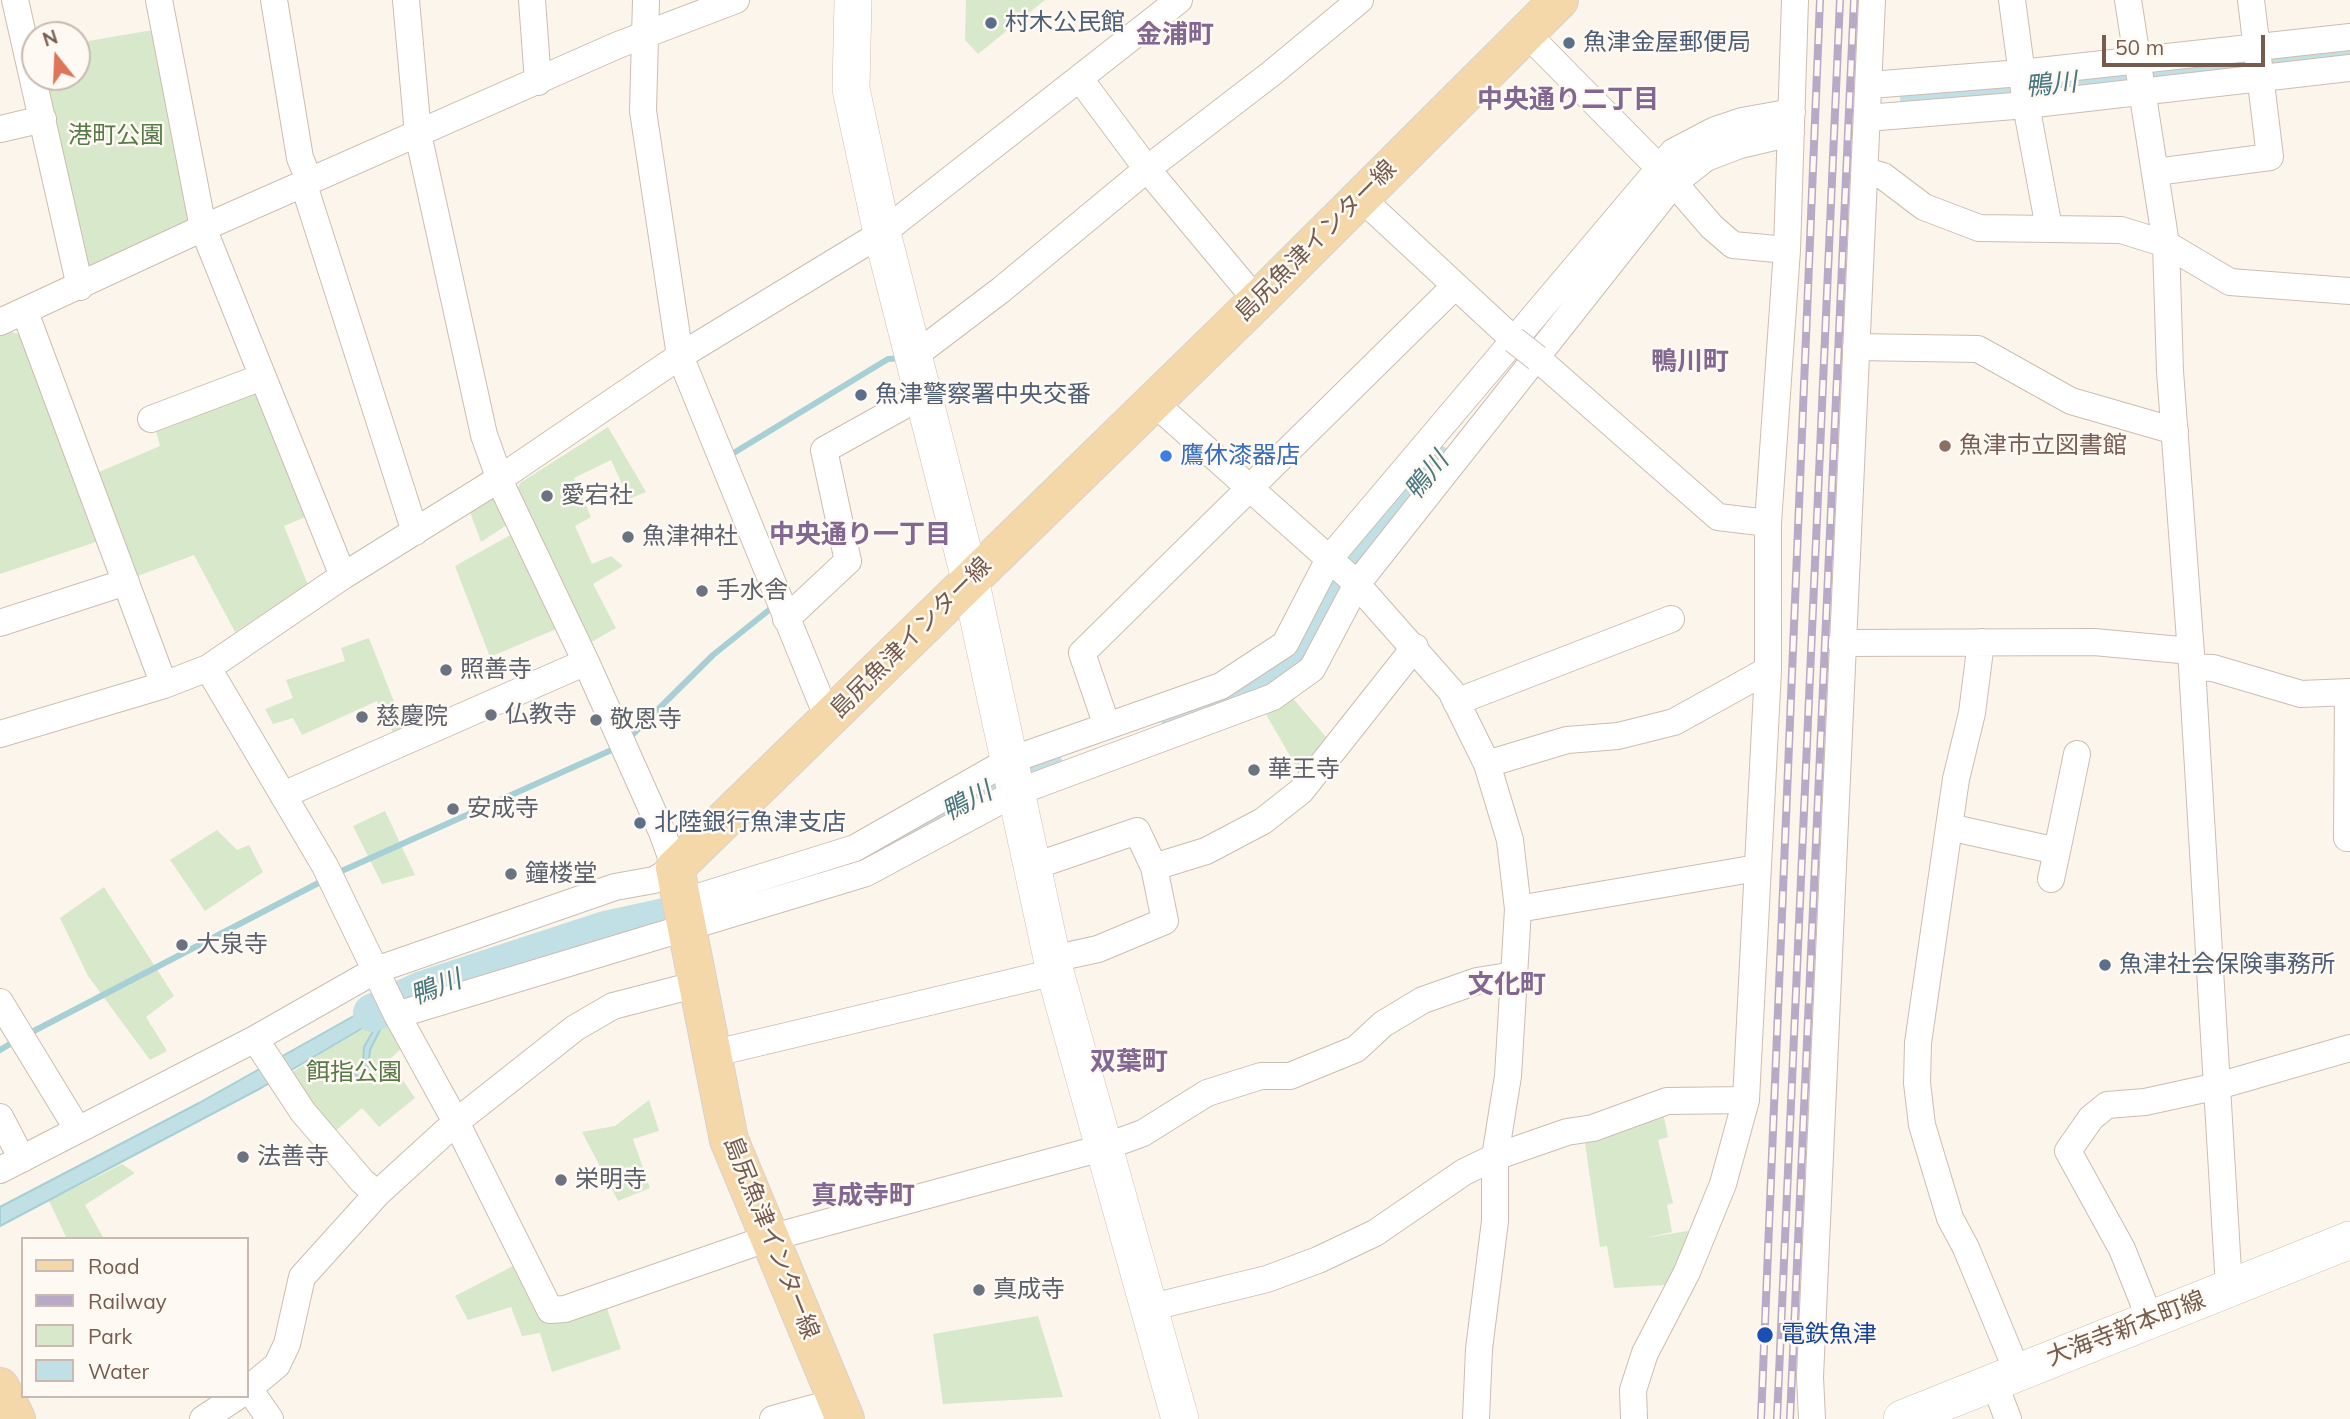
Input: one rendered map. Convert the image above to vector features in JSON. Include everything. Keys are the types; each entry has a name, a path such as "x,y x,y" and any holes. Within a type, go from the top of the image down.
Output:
{"main road":[{"name":"島尻魚津インター線","path":"842,1410 729,1140 682,900 829,721 970,579 1257,301 1544,11"},
{"path":"0,1387 16,1419"}],"street":[{"path":"15,0 80,287"},
{"path":"159,0 203,228 343,576"},
{"path":"274,0 300,158 415,532"},
{"path":"406,0 418,134 484,435 499,479 586,662 682,900"},
{"path":"532,0 538,82"},
{"path":"646,0 643,111 680,356 829,721"},
{"path":"0,322 203,228 646,34 736,0"},
{"path":"853,0 851,89 882,233 970,579 1054,966 1102,1148 1180,1419"},
{"path":"0,732 164,685 208,668 343,576 499,479 680,356 882,233 1179,0"},
{"path":"914,356 1001,290 1147,169 1272,73 1360,0"},
{"path":"1634,1419 1633,1390 1645,1353 1687,1272 1723,1184 1746,1100 1768,670 1768,523 1787,250 1795,0"},
{"path":"1812,1419 1810,1377 1841,643 1872,0"},
{"path":"2012,0 2023,89 2049,228"},
{"path":"2128,0 2166,244 2175,431 2192,659 2229,1288"},
{"path":"2156,172 2270,157 2251,0"},
{"path":"1544,11 1667,177 1712,227 1733,245 1787,250"},
{"path":"1867,118 2023,89 2137,59 2350,37"},
{"path":"1870,85 2141,91 2350,68"},
{"path":"1080,79 1147,169 1257,301"},
{"path":"0,129 43,119"},
{"path":"1011,774 1273,697 1312,669 1355,582 1667,177 1673,152 1715,130 1742,121 1791,123"},
{"path":"1865,171 1883,176 1924,207 1979,228 2121,230 2166,244 2230,282 2350,291"},
{"path":"397,1016 682,900 866,873 1011,774 1107,726 1220,686 1285,644 1331,561 1667,177"},
{"path":"1360,197 1514,340 1718,517 1768,523"},
{"path":"1107,726 1082,653 1455,286"},
{"path":"25,312 164,685"},
{"path":"1856,347 1978,349 2071,401 2175,431"},
{"path":"151,419 262,377"},
{"path":"786,619 848,561 824,450 923,395"},
{"path":"1152,401 1355,582 1415,647 1457,702 1487,764 1510,840 1518,909 1508,1076 1495,1157 1495,1222 1479,1349 1476,1419"},
{"path":"0,623 126,582"},
{"path":"1457,702 1671,619"},
{"path":"1981,642 1972,713 1956,779 1949,827 1918,1043 1917,1083 1922,1125 1950,1218 1966,1248 2005,1377 2008,1419"},
{"path":"1841,643 2094,642 2192,659 2213,668 2301,694 2349,692 2347,838"},
{"path":"1154,867 1206,851 1263,821 1301,791 1415,647"},
{"path":"283,795 586,662"},
{"path":"208,668 325,866 397,1016 456,1122 550,1310 565,1310 769,1238 1102,1148 1143,1133 1207,1093 1261,1076 1290,1076 1356,1049 1383,1024 1423,1000 1477,981 1514,975"},
{"path":"1487,764 1567,740 1618,736 1674,722 1768,670"},
{"path":"2051,879 2077,754"},
{"path":"1949,827 2057,851"},
{"path":"711,1054 1054,966 1165,920 1154,867 1137,831 1032,867"},
{"path":"1518,909 1757,868"},
{"path":"0,1117 11,1164 78,1130 267,1060 381,981 615,887 654,880 682,900"},
{"path":"248,1389 277,1365 288,1344 295,1299 302,1277 377,1194 456,1122 575,1028 613,1006 698,984"},
{"path":"0,1002 10,1044 78,1130"},
{"path":"2150,1319 2122,1249 2068,1151 2091,1118 2107,1105 2146,1102 2218,1086 2350,1048"},
{"path":"267,1060 354,1172 377,1194"},
{"path":"1148,1308 1267,1279 1318,1260 1375,1233 1464,1172 1495,1157 1667,1101 1746,1100"},
{"name":"大海寺新本町線","path":"1902,1419 2350,1240"},
{"path":"248,1395 270,1419"},
{"path":"203,1419 236,1398"},
{"path":"773,1419 842,1410"}],"green space":[{"name":"村木公民館","path":"966,0 1045,0 978,54 965,40"},
{"name":"港町公園","path":"164,28 203,228 80,287 38,91 91,91 91,41"},
{"path":"5,330 28,337 99,541 0,574 0,332"},
{"path":"259,385 310,515 284,526 308,585 235,632 194,555 135,577 99,472 160,446 155,427"},
{"path":"608,427 646,492 629,499 611,460 574,478 591,517 575,526 592,564 611,556 623,566 593,584 616,628 588,644 517,491 520,483"},
{"path":"503,488 516,519 481,542 469,509"},
{"path":"521,529 556,629 490,657 455,566"},
{"path":"369,638 405,730 394,734 377,701 302,735 293,718 273,724 265,709 293,698 286,680 345,661 341,648"},
{"path":"1290,695 1332,744 1304,780 1264,711"},
{"path":"385,811 415,875 382,884 353,826"},
{"path":"217,830 237,850 249,845 263,872 205,911 170,860"},
{"path":"104,887 174,996 146,1017 167,1051 150,1060 88,976 60,918"},
{"name":"餌指公園","path":"381,1014 403,1047 389,1060 415,1098 379,1127 362,1108 333,1133 288,1075"},
{"path":"649,1100 659,1131 633,1139 650,1188 618,1201 582,1132 615,1126"},
{"path":"1661,1103 1668,1137 1658,1140 1673,1203 1667,1205 1672,1232 1645,1238 1705,1228 1681,1284 1614,1288 1607,1246 1600,1247 1583,1129"},
{"path":"122,1164 135,1173 85,1205 103,1237 66,1237 49,1201"},
{"path":"515,1265 546,1321 605,1303 621,1349 552,1372 540,1333 522,1336 511,1307 468,1320 455,1296"},
{"path":"1038,1316 1063,1397 943,1404 933,1334"}],"water":[{"path":"426,986 389,1012 370,1050 368,1069 357,1077 354,1071 363,1064 364,1047 381,1017 261,1088 0,1226 0,1207 199,1103 375,1004"}],"waterway":[{"name":"鴨川","path":"1919,98 2348,56"},
{"path":"727,457 888,359 902,358"},
{"name":"鴨川","path":"1180,718 1278,677 1309,651 1364,553 1436,464"},
{"path":"627,740 713,655 774,606"},
{"path":"335,874 616,748"},
{"name":"鴨川","path":"863,864 974,794 1045,768"},
{"path":"28,1034 326,879"},
{"name":"鴨川","path":"372,1013 422,990 605,930 715,906"},
{"path":"0,1050 15,1041"}],"railway":[{"path":"1761,1419 1820,0"},
{"path":"1777,1419 1840,0"},
{"path":"1790,1419 1854,0"}],"place":[{"name":"村木公民館","path":"991,23"},
{"name":"魚津金屋郵便局","path":"1569,43"},
{"name":"魚津警察署中央交番","path":"861,395"},
{"name":"魚津市立図書館","path":"1945,446"},
{"name":"鷹休漆器店","path":"1166,456"},
{"name":"愛宕社","path":"547,496"},
{"name":"魚津神社","path":"628,537"},
{"name":"手水舎","path":"702,591"},
{"name":"照善寺","path":"446,670"},
{"name":"仏教寺","path":"491,715"},
{"name":"慈慶院","path":"362,717"},
{"name":"敬恩寺","path":"596,720"},
{"name":"華王寺","path":"1254,770"},
{"name":"安成寺","path":"453,809"},
{"name":"北陸銀行魚津支店","path":"640,823"},
{"name":"鐘楼堂","path":"511,874"},
{"name":"大泉寺","path":"182,945"},
{"name":"魚津社会保険事務所","path":"2105,965"},
{"name":"法善寺","path":"243,1157"},
{"name":"栄明寺","path":"561,1180"},
{"name":"真成寺","path":"979,1290"},
{"name":"電鉄魚津","path":"1765,1335"}],"district":[{"name":"金浦町","path":"1175,35"},
{"name":"中央通り二丁目","path":"1568,100"},
{"name":"鴨川町","path":"1690,362"},
{"name":"中央通り一丁目","path":"860,535"},
{"name":"文化町","path":"1507,985"},
{"name":"双葉町","path":"1129,1062"},
{"name":"真成寺町","path":"863,1196"}]}
